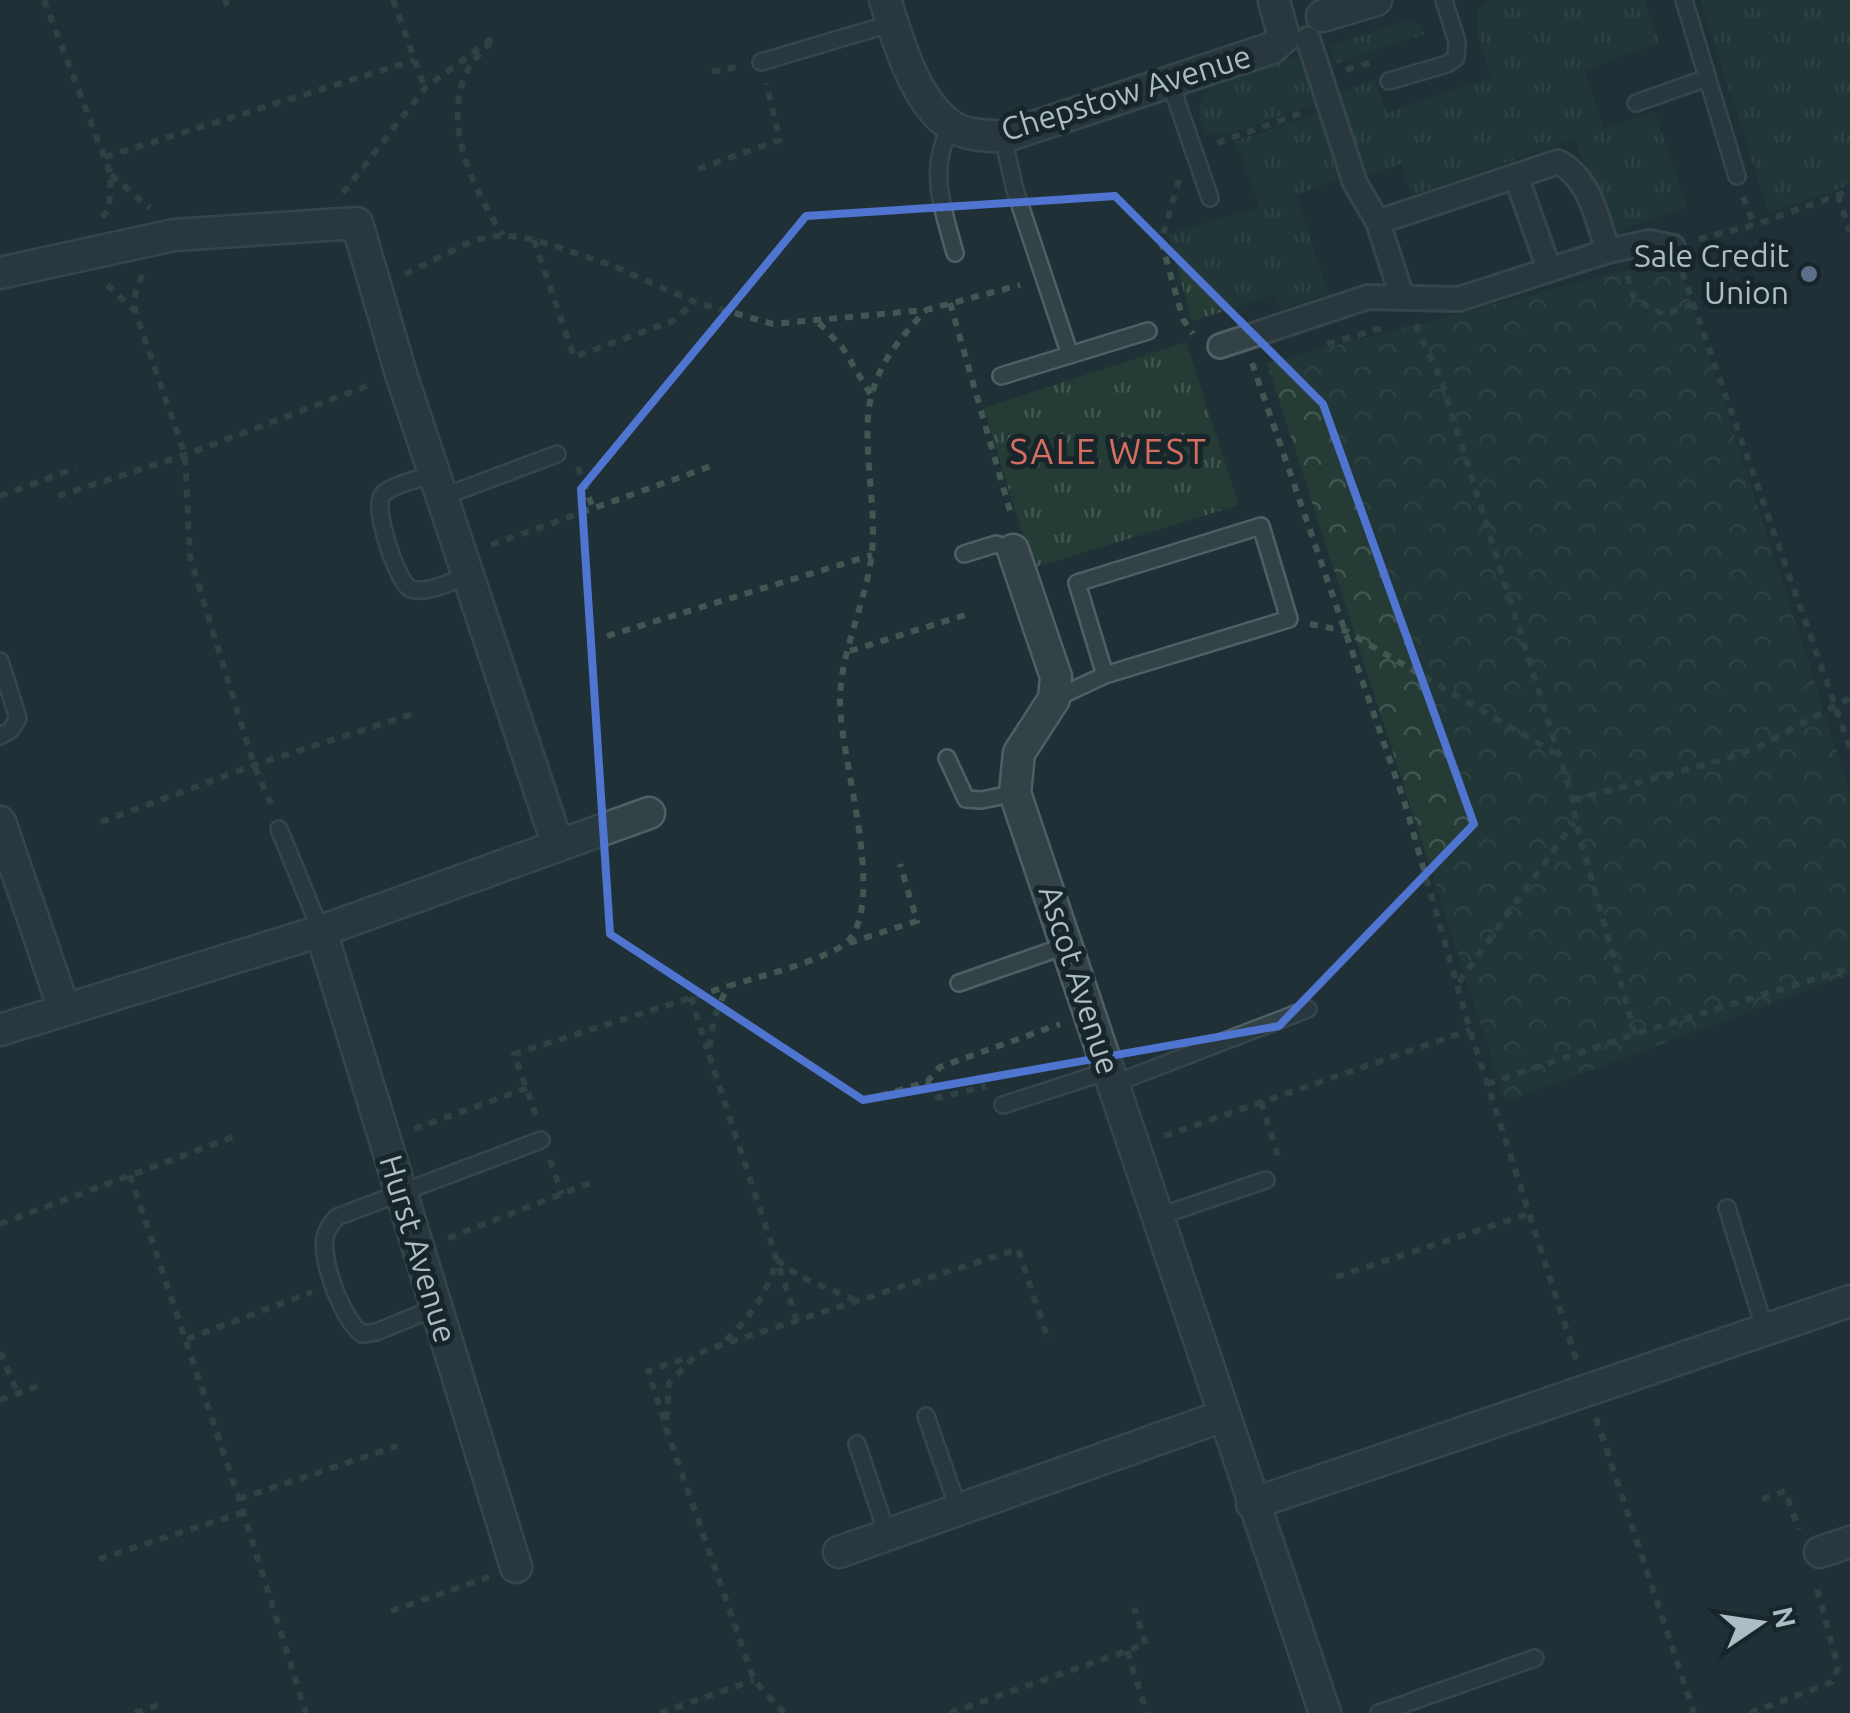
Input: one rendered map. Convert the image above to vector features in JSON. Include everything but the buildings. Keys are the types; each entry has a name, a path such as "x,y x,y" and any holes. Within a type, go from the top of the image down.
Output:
{"street":[{"path":"1376,0 1315,27 1320,78 1355,183 1378,222 1402,297"},
{"name":"Chepstow Avenue","path":"889,12 917,82 935,111 951,126 971,134 1003,136 1272,48 1284,38 1274,1"},
{"path":"1378,222 1558,162 1571,168 1584,185 1614,250"},
{"path":"1516,176 1549,269"},
{"path":"0,273 174,235 357,223 401,374 558,846"},
{"path":"1220,346 1368,297 1459,298 1614,250 1650,242 1673,248"},
{"path":"1013,550 1056,677 1054,699 1020,753 1015,793"},
{"name":"Ascot Avenue","path":"1015,793 1324,1713"},
{"path":"0,1030 321,931 649,813"},
{"path":"0,822 64,1009"},
{"name":"Hurst Avenue","path":"321,931 516,1568"},
{"path":"1252,1504 1850,1300"},
{"path":"839,1552 1223,1416"},
{"path":"1811,1553 1850,1542"}],"lane":[{"path":"1389,81 1456,58 1458,42 1444,0"},
{"path":"1684,0 1737,176"},
{"path":"761,62 889,12"},
{"path":"1636,102 1708,78"},
{"path":"1170,82 1210,198"},
{"path":"951,126 938,159 938,190 955,253"},
{"path":"1003,136 1016,190 1070,355"},
{"path":"1000,376 1148,331"},
{"path":"465,565 422,591 410,588 401,580 379,515 379,502 384,494 438,486 557,454"},
{"path":"1054,699 1106,674 1290,620 1261,526 1077,583 1106,674"},
{"path":"964,554 996,544 1013,550"},
{"path":"0,660 18,718 11,730 0,736"},
{"path":"948,758 966,799 1015,793"},
{"path":"279,829 321,931"},
{"path":"960,983 1068,945"},
{"path":"1003,1105 1111,1078 1308,1010"},
{"path":"436,1308 376,1332 362,1334 352,1327 334,1284 325,1238 337,1217 542,1140"},
{"path":"1157,1217 1266,1180"},
{"path":"1727,1208 1765,1330"},
{"path":"926,1416 958,1508"},
{"path":"857,1444 888,1534"},
{"path":"1379,1713 1535,1658"}],"path":[{"path":"44,0 112,174 109,208 70,258"},
{"path":"393,0 425,88"},
{"path":"318,224 425,88 498,34 470,66 459,96 460,142 483,205 504,236"},
{"path":"105,157 415,60"},
{"path":"1320,78 1380,60 1389,81"},
{"path":"698,170 780,140 761,62"},
{"path":"1220,346 1194,335 1183,319 1161,242 1174,190 1193,151 1329,104"},
{"path":"1850,191 1673,248 1850,748"},
{"path":"1838,195 1850,200"},
{"path":"1838,195 1850,232"},
{"path":"174,235 146,265 135,295 135,311 184,455 190,558 254,765 279,829"},
{"path":"376,288 474,240 504,236 533,239 611,265 695,302 773,324 926,310 1046,278"},
{"path":"533,239 574,357 673,322 695,302"},
{"path":"1614,250 1634,298 1664,315 1694,304"},
{"path":"1402,297 1440,377 1573,800 1635,1034"},
{"path":"950,303 1013,522 1013,550"},
{"path":"848,943 860,922 864,886 840,696 872,554 871,395 898,341 926,310"},
{"path":"818,322 842,347 871,395"},
{"path":"1244,338 1405,804 1528,1214 1694,1713"},
{"path":"58,496 184,455 401,374"},
{"path":"465,565 717,464"},
{"path":"0,496 76,468"},
{"path":"608,636 872,554"},
{"path":"849,651 968,614"},
{"path":"1290,620 1346,630 1558,755"},
{"path":"1573,800 1760,746 1850,698"},
{"path":"102,822 254,765 413,714"},
{"path":"1458,983 1576,820"},
{"path":"538,1122 514,1054 822,956 848,943 917,921 900,864"},
{"path":"1487,1084 1850,968"},
{"path":"709,1055 717,1006 729,986"},
{"path":"692,997 797,1321"},
{"path":"865,1100 927,1082 940,1067 1089,1014"},
{"path":"1134,1146 1470,1030"},
{"path":"927,1082 939,1098 993,1085 1003,1105"},
{"path":"384,1140 527,1088"},
{"path":"1262,1102 1284,1173 1266,1180"},
{"path":"0,1224 233,1137"},
{"path":"550,1157 562,1194"},
{"path":"130,1176 244,1512 306,1713"},
{"path":"419,1249 590,1183"},
{"path":"1336,1277 1528,1214"},
{"path":"784,1713 754,1680 648,1371 1018,1249 1049,1342"},
{"path":"777,1260 801,1277 859,1301"},
{"path":"721,1345 757,1308 777,1260"},
{"path":"187,1339 334,1284"},
{"path":"0,1352 18,1394"},
{"path":"666,1428 669,1383 697,1354"},
{"path":"0,1400 43,1384"},
{"path":"239,1498 397,1446"},
{"path":"1750,1713 1832,1682 1838,1667 1811,1553 1785,1491 1762,1499"},
{"path":"99,1559 244,1512"},
{"path":"391,1611 516,1568"},
{"path":"950,1713 1146,1644 1134,1608"},
{"path":"1127,1651 1147,1713"},
{"path":"660,1713 754,1680"},
{"path":"135,1713 160,1705"}],"highlighted area":[{"path":"1115,196 1323,404 1474,824 1279,1026 863,1100 610,934 581,489 806,216"}],"green space":[{"path":"1489,0 1645,0 1660,43 1584,70 1604,129 1655,112 1687,207 1608,235 1575,139 1412,195 1401,164 1367,176 1338,93 1375,80 1387,113 1491,77 1477,33 1478,10"},
{"path":"1700,0 1850,0 1850,185 1769,213"},
{"path":"1409,20 1422,26 1425,34 1336,64 1330,46"},
{"path":"1298,56 1314,104 1233,132 1207,134 1200,121 1200,108 1213,85"},
{"path":"1318,113 1338,180 1296,195 1328,293 1281,310 1275,295 1192,321 1168,234 1259,208 1236,141"},
{"path":"1677,257 1850,792 1850,974 1506,1102 1267,363"},
{"path":"1186,342 1239,505 1033,568 984,408"}],"place":[{"name":"Sale Credit Union","path":"1809,274"}],"district":[{"name":"SALE WEST","path":"1109,452"}]}
